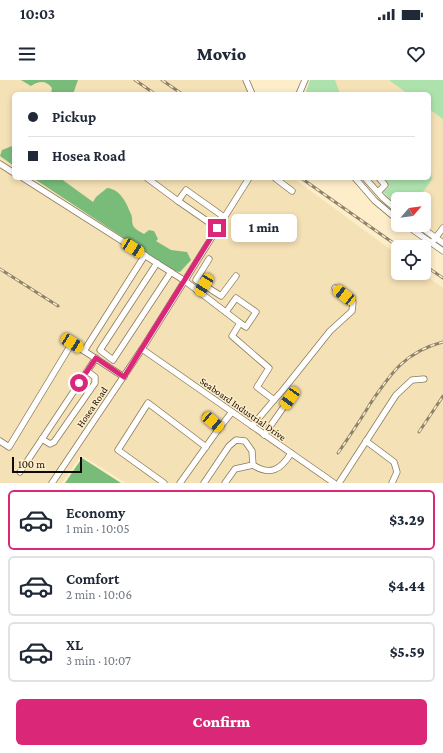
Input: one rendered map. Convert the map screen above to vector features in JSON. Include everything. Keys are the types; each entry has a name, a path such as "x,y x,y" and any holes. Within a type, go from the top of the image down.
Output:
{"street":[{"path":"246,80 251,92"},
{"path":"300,92 305,80"},
{"path":"0,164 12,171"},
{"path":"26,180 185,281 240,323 246,327 256,312 236,298 226,312"},
{"path":"150,180 217,228"},
{"name":"Hosea Road","path":"52,483 142,349 247,180"},
{"path":"278,180 292,191"},
{"path":"357,180 375,201 391,214"},
{"path":"367,180 391,205"},
{"path":"378,192 385,185 381,180"},
{"path":"178,201 186,190 224,217"},
{"path":"443,228 431,243 443,251"},
{"path":"416,232 427,240"},
{"path":"427,232 443,243"},
{"path":"84,350 146,255"},
{"path":"209,259 196,280 221,296 236,276"},
{"path":"157,263 100,350 113,360 171,272"},
{"path":"199,292 204,285"},
{"path":"252,426 330,331 352,311 353,302 335,288"},
{"path":"240,323 232,336 268,368 257,387 274,400"},
{"path":"0,441 9,447 72,343 124,377"},
{"name":"Seaboard Industrial Drive","path":"142,349 332,483"},
{"path":"20,472 96,358"},
{"path":"42,439 50,444 54,442 95,383 95,377 87,372"},
{"path":"339,483 396,395 412,380 424,378"},
{"path":"264,435 290,398"},
{"path":"164,483 118,450 148,403 206,447"},
{"path":"180,483 232,412"},
{"path":"206,416 220,427"},
{"path":"204,483 229,446 236,440 245,441 252,451 253,465"},
{"path":"366,441 394,462 396,472 392,483"},
{"path":"225,483 235,469 253,465 260,470 268,472 277,468 286,461 291,453"}],"shaded area":[{"path":"0,80 250,80 255,92 12,92 12,180 296,180 391,250 391,280 431,279 443,288 443,483 126,483 81,455 62,483 0,483"},
{"path":"312,80 443,80 443,246 423,232 431,232 431,192 391,192 391,209 381,201 363,180 431,180 431,92 309,92"}],"green space":[{"path":"21,80 78,80 74,92 51,92 52,88 50,85 42,82 31,86"},
{"path":"310,80 335,80 339,92 306,92"},
{"path":"389,80 443,80 443,119 431,110 431,92 405,92"},
{"path":"12,146 12,165 0,156 2,150"},
{"path":"431,176 433,178 423,192 391,192 391,199 383,192 383,190 386,190 390,186 384,180 431,180"},
{"path":"36,180 63,180 93,202 96,197 107,188 116,191 127,205 132,216 133,225 137,230 144,234 149,230 154,231 158,239 156,241 171,250 187,252 191,260 180,272 174,271"},
{"path":"82,458 121,483 65,483"}],"railway":[{"path":"135,80 152,92"},
{"path":"162,80 179,92"},
{"path":"304,180 391,241"},
{"path":"0,269 58,306"},
{"path":"431,270 443,278"},
{"path":"338,453 392,373 409,358 430,346 443,342"},
{"path":"419,432 443,396"}],"route":[{"path":"79,383 96,358 124,377 217,228"}]}
